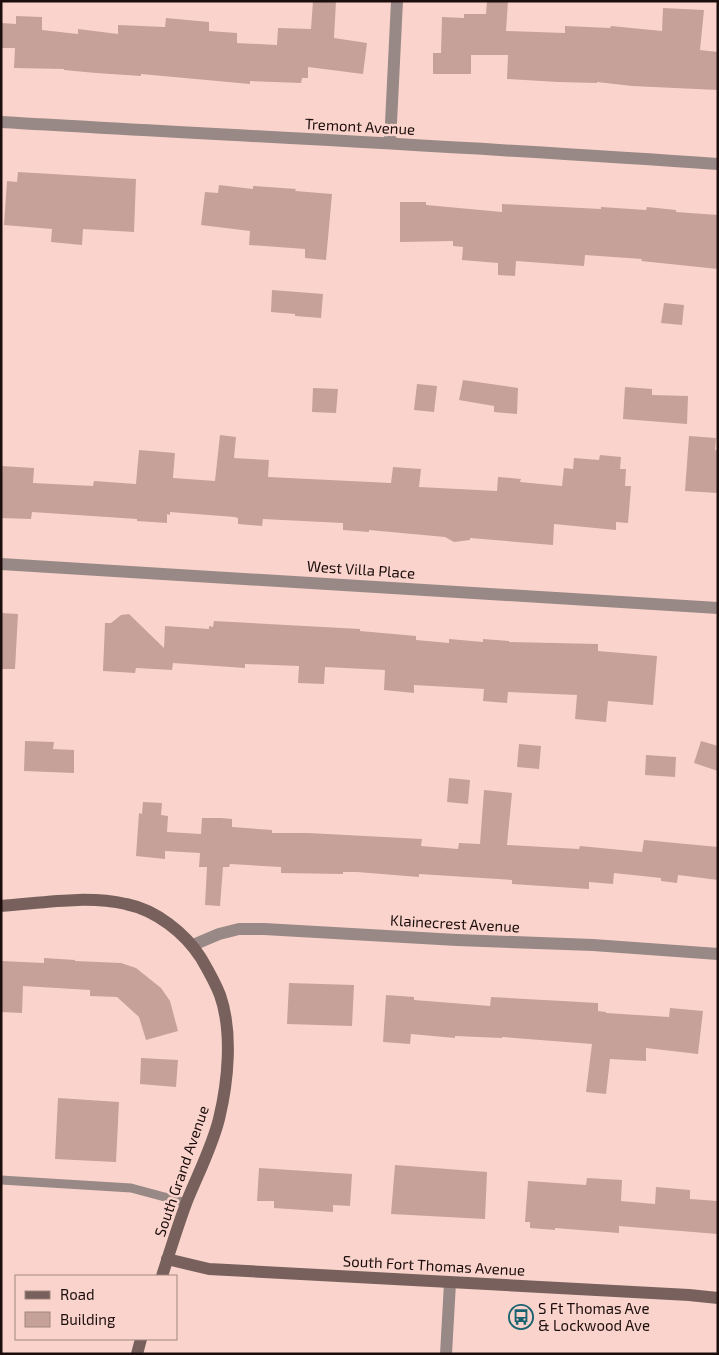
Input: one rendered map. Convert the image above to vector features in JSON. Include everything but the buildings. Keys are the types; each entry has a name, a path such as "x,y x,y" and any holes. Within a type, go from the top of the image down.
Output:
{"main road":[{"name":"South Grand Avenue","path":"1,906 101,900 128,904 152,914 169,924 193,945 211,974 221,996 226,1023 226,1075 219,1120 167,1259"},
{"path":"162,1275 167,1259"},
{"name":"South Fort Thomas Avenue","path":"167,1259 209,1269 718,1298"},
{"path":"136,1354 141,1340"}],"street":[{"path":"390,143 396,1"},
{"name":"Tremont Avenue","path":"1,122 390,143 718,164"},
{"name":"West Villa Place","path":"1,564 567,597 718,608"},
{"name":"Klainecrest Avenue","path":"193,945 219,934 239,929 264,929 458,940 593,945 718,954"},
{"path":"446,1354 450,1283"}],"lane":[{"path":"1,1180 131,1188 187,1203"}],"place":[{"name":"S Ft Thomas Ave & Lockwood Ave","path":"521,1317"}]}
